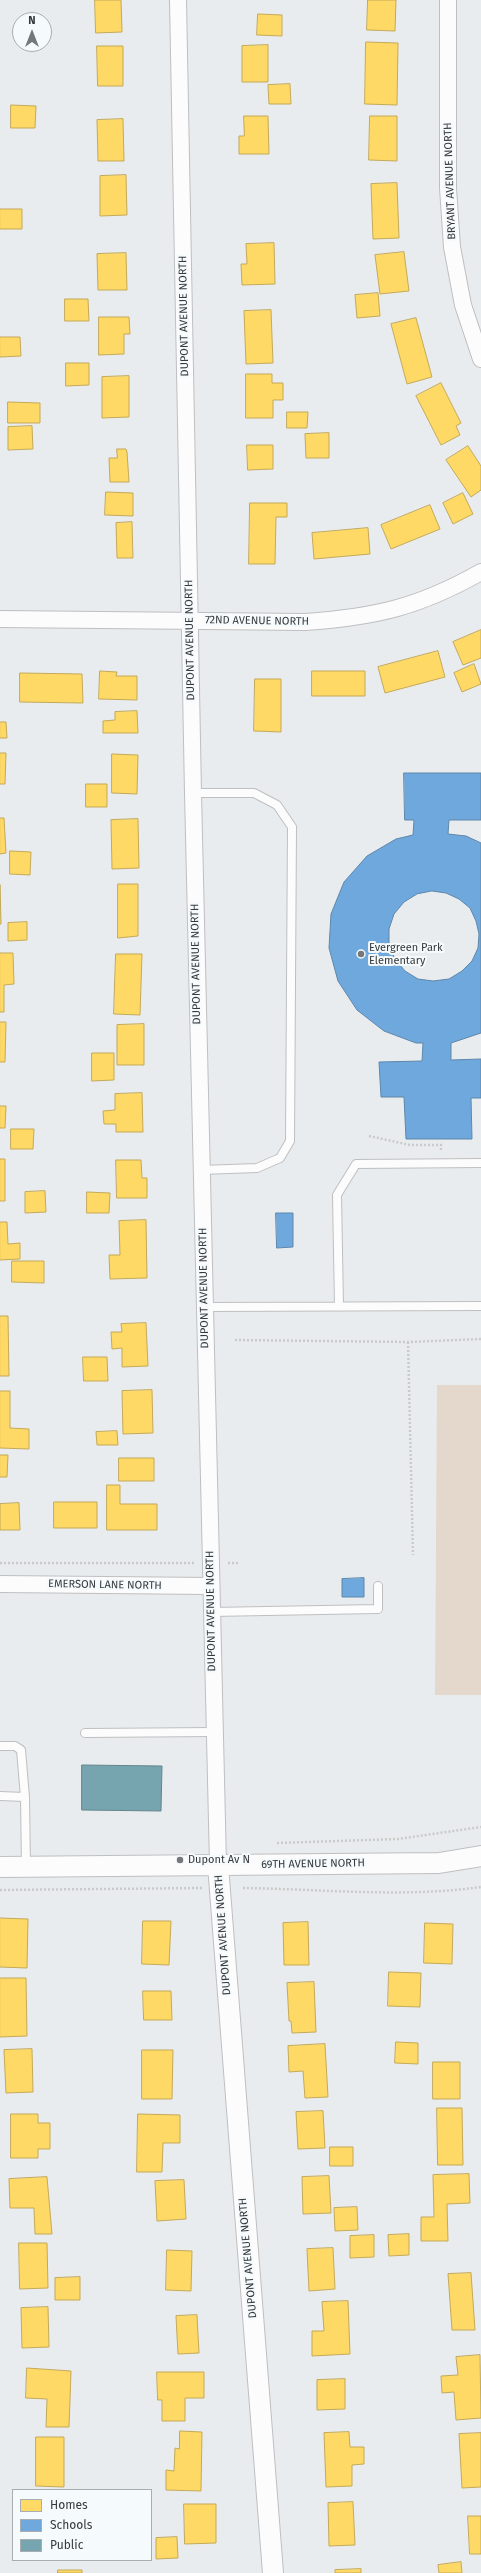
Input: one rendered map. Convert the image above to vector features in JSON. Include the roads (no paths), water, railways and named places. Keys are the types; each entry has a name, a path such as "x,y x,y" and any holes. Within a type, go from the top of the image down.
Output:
{"street":[{"name":"DUPONT AVENUE NORTH","path":"178,0 192,793 210,1586 218,1865 273,2573"},
{"name":"BRYANT AVENUE NORTH","path":"448,0 448,188 452,247 463,305 481,359"},
{"name":"72ND AVENUE NORTH","path":"0,619 305,622 354,619 402,608 448,590 481,572"},
{"name":"EMERSON LANE NORTH","path":"0,1584 210,1586"},
{"name":"69TH AVENUE NORTH","path":"0,1867 438,1863 481,1856"}],"lane":[{"path":"192,793 254,793 277,805 292,826 290,1141 280,1158 257,1168 201,1170"},
{"path":"339,1306 337,1195 356,1164 481,1163"},
{"path":"204,1308 481,1306"},
{"path":"211,1612 378,1610 378,1586"},
{"path":"84,1733 214,1732"},
{"path":"0,1746 15,1746 21,1750 25,1797 26,1867"},
{"path":"0,1796 25,1797"}],"place":[{"name":"Evergreen Park Elementary","path":"361,954"},
{"name":"Dupont Av N","path":"180,1860"}]}
